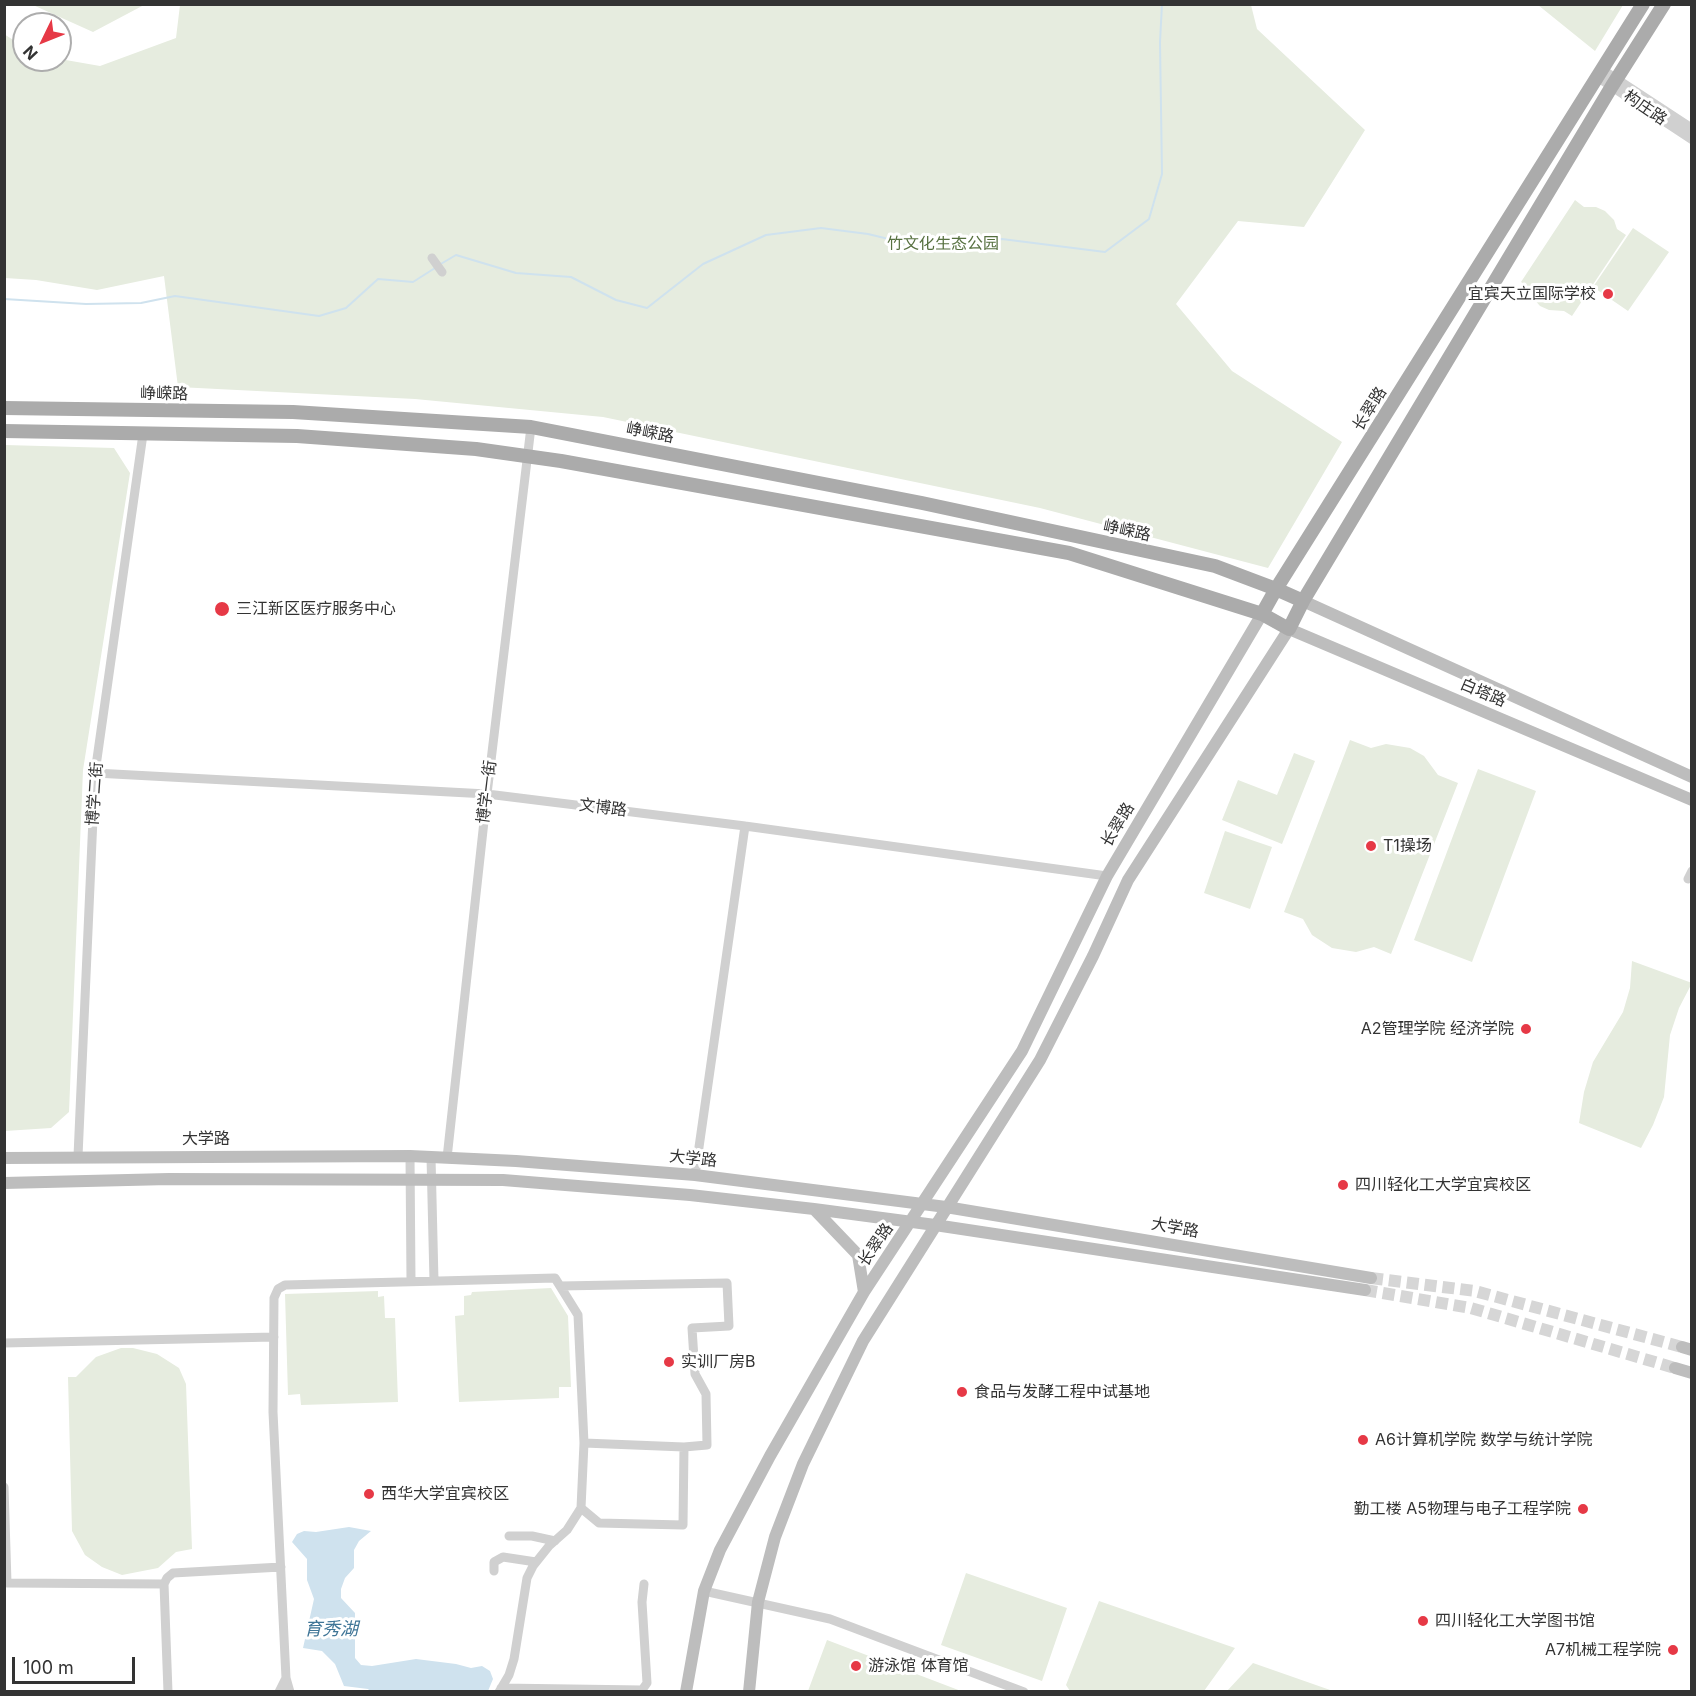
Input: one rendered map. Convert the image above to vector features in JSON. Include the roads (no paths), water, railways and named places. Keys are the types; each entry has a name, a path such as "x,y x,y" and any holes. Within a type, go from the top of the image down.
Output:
{"main road":[{"name":"长翠路","path":"686,1692 704,1591 720,1550 770,1456 864,1292 1022,1051 1107,876 1276,589 1643,4"},
{"path":"749,1692 758,1602 775,1537 803,1464 863,1341 1040,1060 1093,956 1128,880 1289,629 1614,83 1664,4"},
{"name":"峥嵘路","path":"4,408 293,412 531,427 922,503 1215,566 1276,589"},
{"path":"4,431 297,436 476,449 561,461 1069,553 1262,614"},
{"name":"白塔路","path":"1276,589 1692,777"},
{"name":"白塔路","path":"1262,614 1289,629 1692,800"},
{"name":"大学路","path":"4,1158 410,1156 695,1175 923,1203 1371,1278"},
{"name":"大学路","path":"4,1183 169,1179 515,1180 690,1195 814,1209 1365,1290"},
{"path":"814,1209 858,1255 864,1292"},
{"path":"1675,1368 1692,1373"}],"street":[{"name":"构庄路","path":"1600,73 1692,139"},
{"name":"构庄路","path":"1614,83 1692,129"},
{"path":"432,258 442,272"},
{"name":"博学一街","path":"447,1158 487,794 531,427"},
{"name":"博学二街","path":"78,1156 95,773 143,434"},
{"name":"文博路","path":"95,773 487,794 745,826 1107,876"},
{"path":"695,1175 745,826"},
{"path":"410,1156 411,1281"},
{"path":"431,1157 434,1281"},
{"path":"290,1692 286,1678 273,1412 274,1298 278,1289 285,1285 555,1278 578,1316 584,1443 580,1508 567,1530 536,1562 527,1578 514,1659 509,1675 500,1690"},
{"path":"560,1286 727,1283 729,1326 692,1328 695,1374 706,1394 707,1445 684,1447 584,1443"},
{"path":"4,1343 274,1337"},
{"path":"580,1508 599,1523 683,1525 684,1447"},
{"path":"4,1487 6,1582 164,1584"},
{"path":"509,1536 532,1536 555,1541"},
{"path":"494,1570 495,1562 503,1557 536,1562"},
{"path":"168,1692 164,1584 167,1578 173,1573 280,1567"},
{"path":"500,1690 642,1690 647,1683 642,1602 644,1584"},
{"path":"704,1591 830,1619 1024,1692"},
{"path":"279,1692 286,1678"}],"water":[{"name":"育秀湖","path":"349,1527 371,1531 359,1541 354,1550 354,1568 345,1578 341,1589 341,1598 355,1613 355,1658 361,1665 372,1666 416,1659 471,1668 482,1666 490,1671 493,1679 488,1691 371,1692 368,1689 344,1686 335,1664 322,1651 303,1648 314,1599 307,1580 307,1559 292,1542 297,1534 304,1531 316,1532"}],"waterway":[{"path":"439,265 456,255 516,273 571,277 616,300 647,308 703,264 766,235 821,228 868,234 930,249 1002,239 1105,252 1149,219 1162,174 1160,42 1162,4"},
{"path":"4,299 86,304 141,303 175,296 319,316 346,308 378,279 413,282 435,268"}],"tunnel":[{"path":"1371,1278 1475,1291 1682,1347"},
{"path":"1365,1290 1471,1308 1675,1368"}],"place":[{"name":"宜宾天立国际学校","path":"1608,294"},
{"name":"三江新区医疗服务中心","path":"222,609"},
{"name":"T1操场","path":"1371,846"},
{"name":"A2管理学院 经济学院","path":"1526,1029"},
{"name":"四川轻化工大学宜宾校区","path":"1343,1185"},
{"name":"实训厂房B","path":"669,1362"},
{"name":"食品与发酵工程中试基地","path":"962,1392"},
{"name":"A6计算机学院 数学与统计学院","path":"1363,1440"},
{"name":"西华大学宜宾校区","path":"369,1494"},
{"name":"勤工楼 A5物理与电子工程学院","path":"1583,1509"},
{"name":"四川轻化工大学图书馆","path":"1423,1621"},
{"name":"A7机械工程学院","path":"1673,1650"},
{"name":"游泳馆 体育馆","path":"856,1666"}],"park label":[{"name":"竹文化生态公园","path":"943,244"}]}
